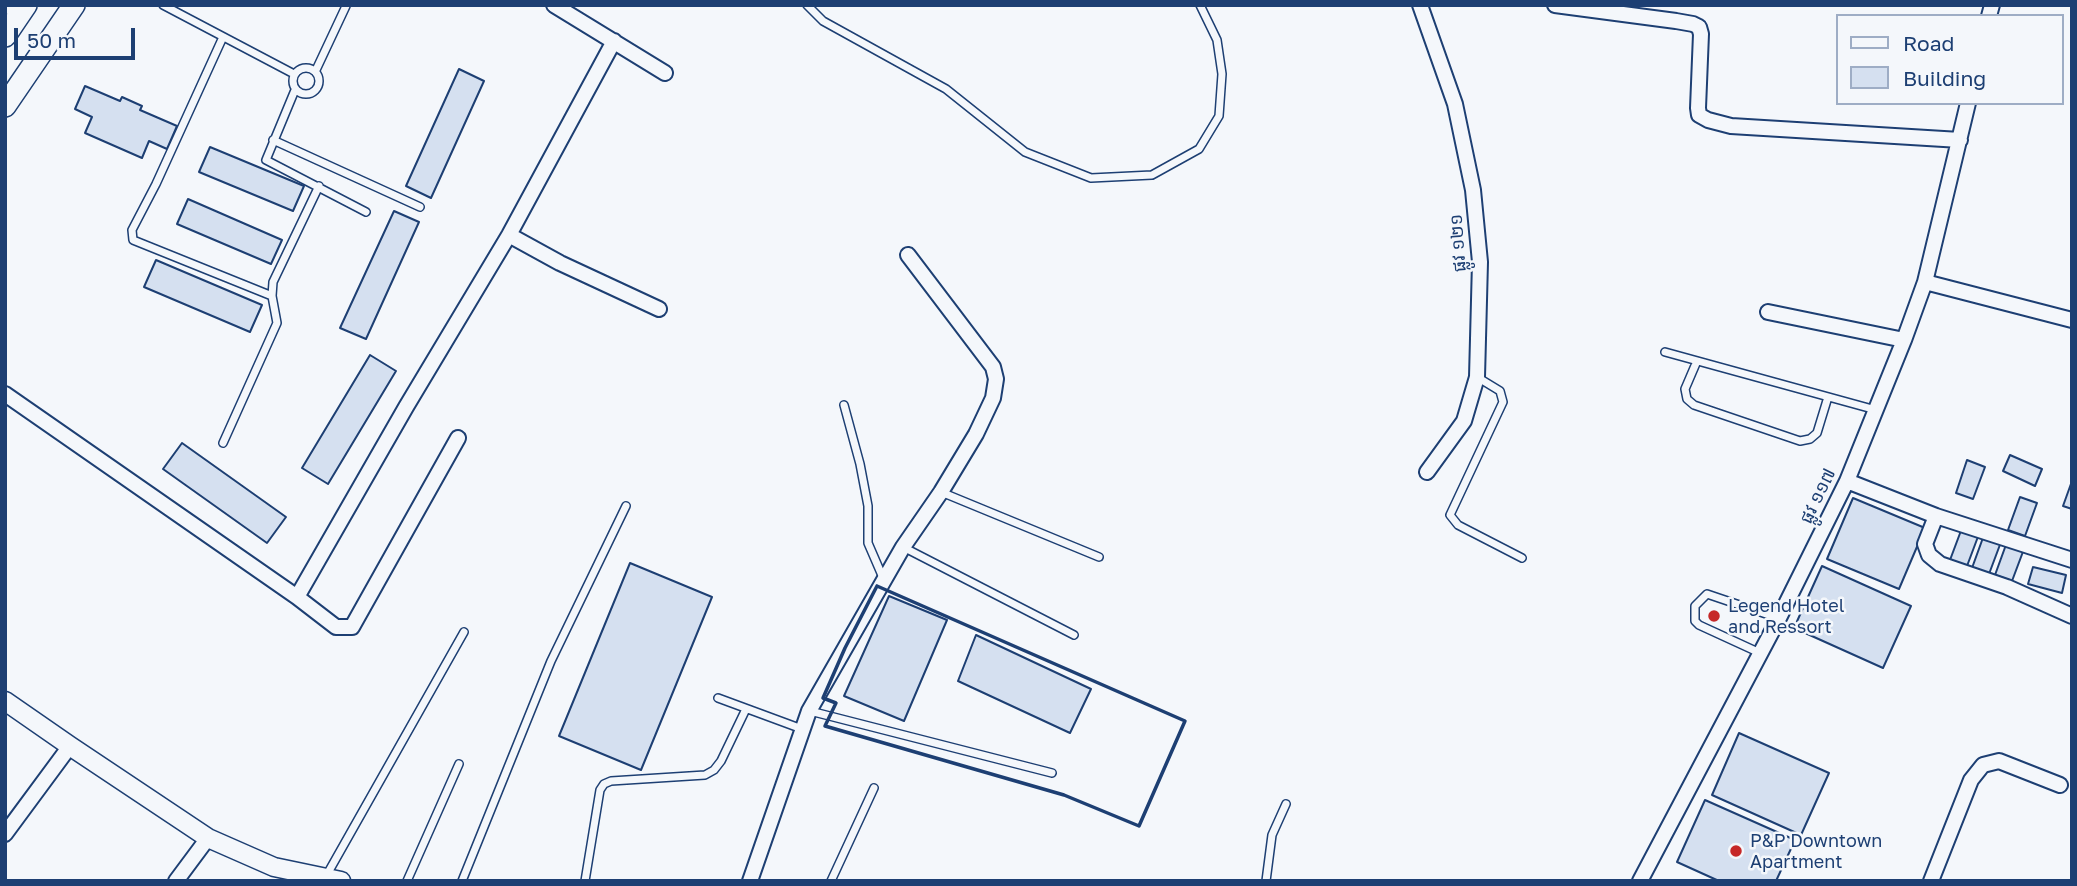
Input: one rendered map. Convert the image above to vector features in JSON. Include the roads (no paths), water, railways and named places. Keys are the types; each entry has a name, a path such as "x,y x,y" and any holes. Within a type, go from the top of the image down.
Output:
{"main road":[{"path":"5,107 74,5"},
{"path":"5,36 18,8"}],"street":[{"path":"554,5 665,73"},
{"name":"ផ្លូវ ១២១","path":"1420,5 1455,104 1473,190 1480,262 1477,377 1464,421 1427,472"},
{"path":"1555,5 1590,7 1699,27 1702,34 1698,108 1699,115 1708,120 1731,126 1960,140"},
{"path":"298,597 406,407 509,235 614,41"},
{"name":"ផ្លូវ ១១៧","path":"1640,881 1761,653 1847,481 1925,282 1968,105"},
{"path":"509,235 560,263 659,309"},
{"path":"750,881 809,711 903,547 941,492 993,398 996,379 993,367 908,255"},
{"path":"1925,282 2072,320"},
{"path":"1769,312 1904,340"},
{"path":"5,394 298,597 336,627 352,627 458,438"},
{"path":"1847,481 1936,516 2072,560"},
{"path":"1936,516 1925,544 1929,555 1940,564 2007,587 2072,616"},
{"path":"5,701 208,838 274,867 333,880"},
{"path":"5,834 70,747"},
{"path":"1931,881 1971,780 1983,765 1999,761 2060,785"},
{"path":"176,881 208,838"}],"lane":[{"path":"163,5 294,74"},
{"path":"807,5 823,21 946,89 1025,152 1091,178 1152,174 1199,149 1219,116 1222,74 1217,40 1200,5"},
{"path":"316,70 346,6"},
{"path":"223,37 132,230 133,240 272,296"},
{"path":"307,68 316,70 320,77 319,85 312,93 303,94 295,90 292,83 294,74 307,68"},
{"path":"295,90 266,160 366,212"},
{"path":"274,140 420,207"},
{"path":"223,443 278,323 272,296 276,275 319,186"},
{"path":"1665,352 1876,410"},
{"path":"1697,361 1685,388 1687,398 1694,405 1800,441 1810,439 1817,433 1828,397"},
{"path":"1477,377 1500,391 1503,402 1450,516 1458,525 1522,558"},
{"path":"844,405 868,506 868,543 884,580"},
{"path":"941,492 1099,557"},
{"path":"462,881 551,661 626,506"},
{"path":"903,547 1074,635"},
{"path":"1761,653 1699,625 1695,621 1695,606 1707,594 1779,618"},
{"path":"333,880 464,632"},
{"path":"718,698 803,729"},
{"path":"585,881 600,790 604,784 611,781 705,775 714,770 721,761 746,709"},
{"path":"809,711 1052,773"},
{"path":"407,881 459,764"},
{"path":"831,881 874,788"},
{"path":"1266,881 1272,835 1286,804"}],"place":[{"name":"Legend Hotel and Ressort","path":"1714,616"},
{"name":"P&P Downtown Apartment","path":"1736,851"}]}
